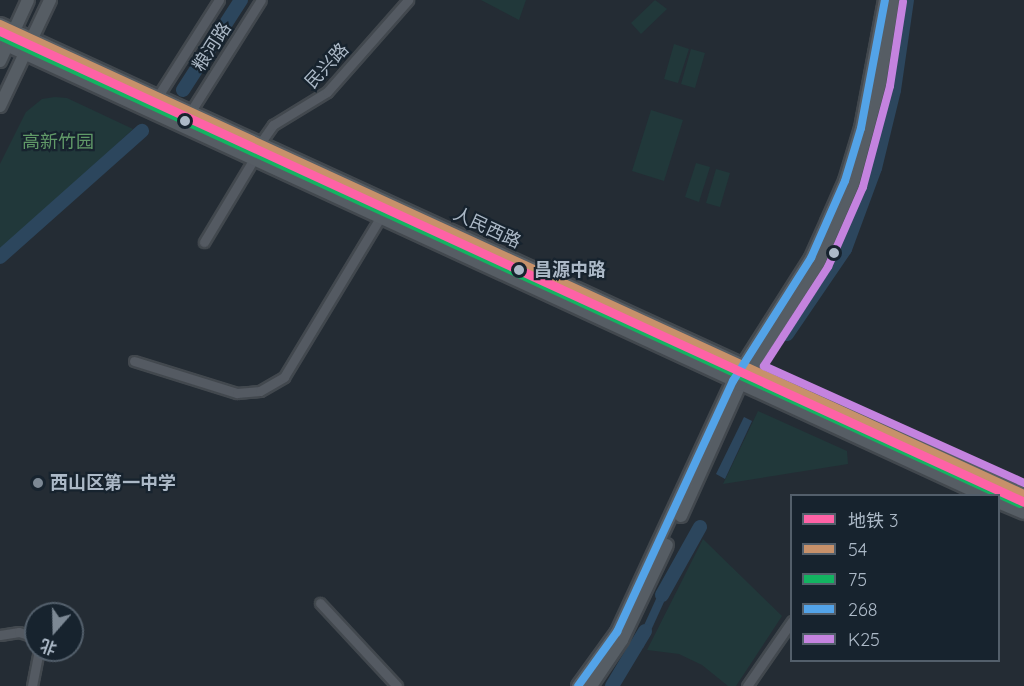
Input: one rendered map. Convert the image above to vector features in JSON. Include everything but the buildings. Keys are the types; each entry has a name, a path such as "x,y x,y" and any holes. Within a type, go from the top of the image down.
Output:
{"main road":[{"path":"0,62 4,44 14,31 28,0"},
{"path":"0,106 50,0"},
{"path":"578,686 617,633 736,383 811,258 845,181 872,81 885,0"},
{"path":"744,369 819,262 853,184 880,83 893,0"},
{"name":"人民西路","path":"0,24 261,142 744,369 1024,495"},
{"name":"人民西路","path":"4,44 381,216 736,383 983,494"},
{"path":"591,686 622,640 736,383"},
{"path":"1000,502 1024,513"}],"street":[{"path":"158,96 219,0"},
{"name":"粮河路","path":"190,111 261,0"},
{"name":"民兴路","path":"261,142 273,125 327,92 408,0"},
{"path":"204,242 255,158"},
{"path":"134,361 237,393 261,391 284,377 381,216"},
{"path":"320,603 397,686"},
{"path":"747,686 790,624"},
{"path":"0,635 19,632 24,634"},
{"path":"32,686 37,662"}],"green space":[{"path":"481,0 526,0 519,20"},
{"path":"655,0 667,9 641,34 631,23"},
{"path":"674,44 689,49 678,83 664,79"},
{"path":"691,49 705,53 695,88 681,84"},
{"name":"高新竹园","path":"67,98 133,129 0,254 0,164 26,112 42,99"},
{"path":"651,110 683,120 664,181 632,171"},
{"path":"696,163 710,167 699,202 685,197"},
{"path":"716,169 730,173 720,207 706,203"},
{"path":"758,411 847,451 848,464 723,484"},
{"path":"703,539 782,616 736,686 728,686 702,665 679,654 647,650"}],"water":[{"path":"744,417 752,421 725,479 716,474"},
{"path":"695,525 704,528 681,569 672,565"},
{"path":"666,577 674,580 643,648 635,645"},
{"path":"627,657 635,660 622,680 617,686 606,686"}],"waterway":[{"path":"183,90 241,0"},
{"path":"787,334 845,249 875,168 894,90 907,0"},
{"path":"0,257 142,131"},
{"path":"662,595 700,527"},
{"path":"612,686 645,631"}],"metro line":[{"name":"3","path":"0,31 1024,502"}],"transit line":[{"name":"268","path":"578,686 617,632 733,381 811,258 845,181 861,128 885,0"},
{"name":"K25","path":"903,2 890,86 863,187 828,267 764,366 1024,483"},
{"name":"54","path":"0,24 1024,494"},
{"name":"75","path":"0,36 998,494"},
{"name":"75","path":"1000,495 1020,504"}],"place":[{"name":"昌源中路","path":"519,270"},
{"name":"西山区第一中学","path":"38,483"}]}
